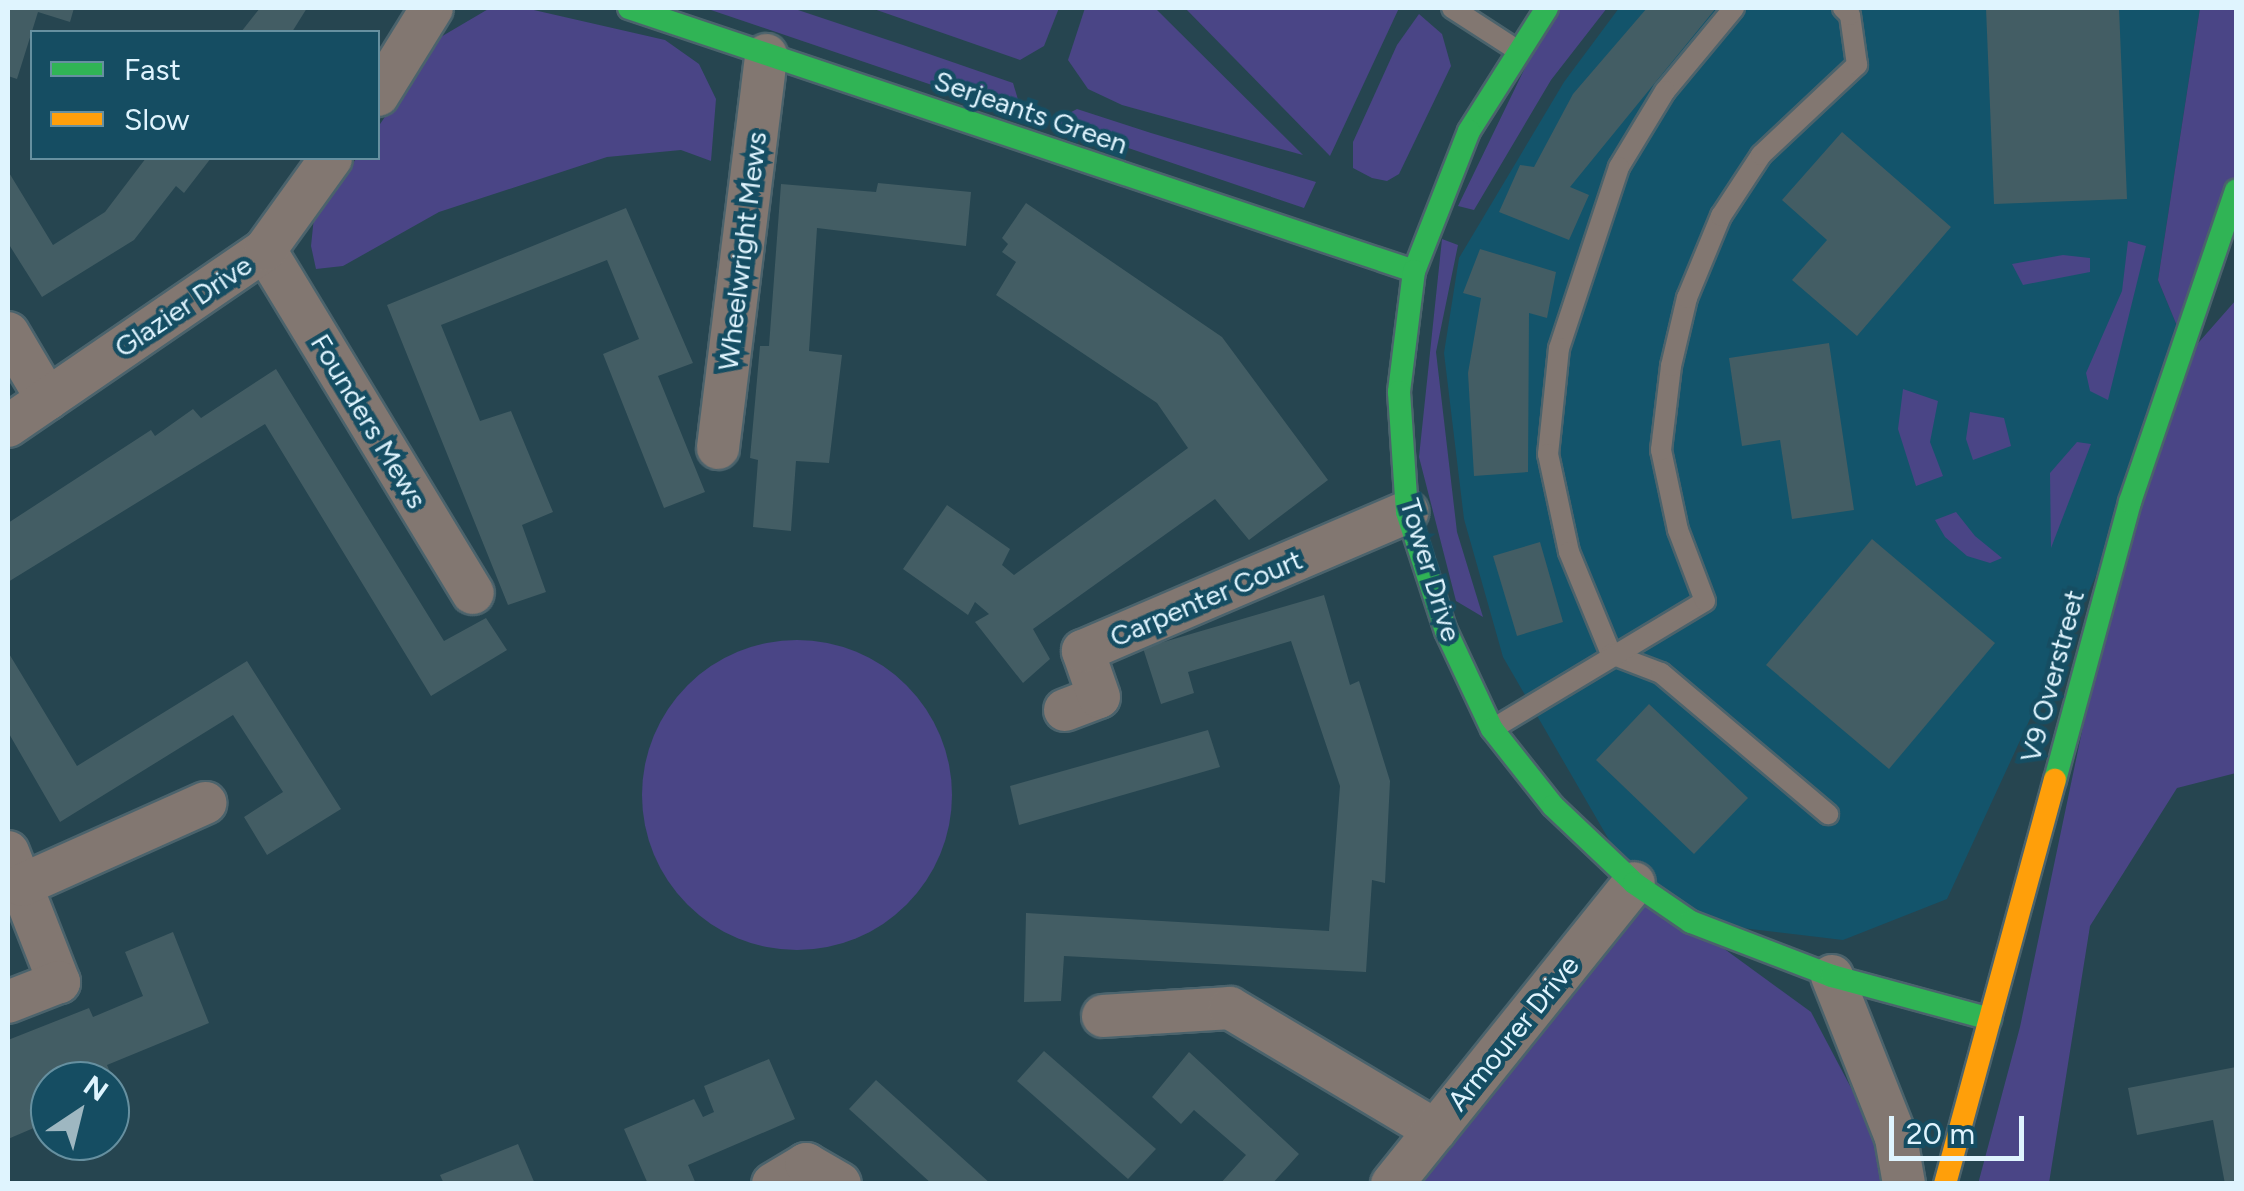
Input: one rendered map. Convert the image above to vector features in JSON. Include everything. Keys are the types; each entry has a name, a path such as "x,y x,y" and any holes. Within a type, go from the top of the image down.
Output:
{"street":[{"path":"380,92 432,8"},
{"name":"Serjeants Green","path":"629,8 1414,271"},
{"name":"Tower Drive","path":"1548,8 1516,50 1469,131 1414,271 1400,392 1407,512 1446,630 1492,729 1553,806 1634,883 1691,922 1832,976 1990,1019"},
{"name":"Wheelwright Mews","path":"718,448 766,55"},
{"name":"Glazier Drive","path":"8,426 266,250 330,160"},
{"name":"V9 Overstreet","path":"1945,1184 2130,502 2170,375 2236,192"},
{"name":"Founders Mews","path":"266,250 472,594"},
{"path":"8,333 47,398"},
{"name":"Carpenter Court","path":"1065,710 1099,697 1083,651 1407,512"},
{"path":"8,1002 59,982 15,869 205,803"},
{"name":"Armourer Drive","path":"1392,1184 1634,883"},
{"path":"1832,976 1896,1138 1904,1184"},
{"path":"1103,1016 1230,1008 1435,1130"},
{"path":"773,1184 806,1164 840,1184"}],"lane":[{"path":"1452,8 1516,50"},
{"path":"1734,8 1665,92 1619,167 1558,348 1548,454 1569,552 1611,654 1661,672 1828,814"},
{"path":"1492,729 1705,601 1678,530 1661,450 1683,315 1721,216 1761,154 1857,65 1850,15 1843,8"}],"shaded area":[{"path":"490,8 525,8 665,40 699,64 716,99 711,161 681,150 607,157 439,212 343,266 316,269 311,246 315,207 355,160 380,160 380,124 439,38"},
{"path":"705,8 792,8 903,45 1013,83 1023,116"},
{"path":"871,8 1059,8 1044,46 1020,60"},
{"path":"1085,8 1155,8 1303,155 1122,105 1088,89 1068,60"},
{"path":"1185,8 1399,8 1330,156"},
{"path":"1554,8 1607,8 1551,80 1474,210 1458,206"},
{"path":"1619,8 2200,8 2158,280 2182,338 2130,502 1947,899 1843,940 1691,922 1634,883 1503,657 1464,519 1444,353 1459,258 1564,82"},
{"path":"2200,8 2236,8 2236,191 2182,338 2158,280"},
{"path":"1419,14 1442,34 1451,66 1399,174 1387,181 1372,178 1353,168 1353,142 1397,45"},
{"path":"1077,109 1316,182 1304,208 1052,122"},
{"path":"1442,239 1458,245 1436,352 1457,532 1483,617 1456,601 1419,457"},
{"path":"2128,241 2146,246 2108,400 2090,391 2086,373 2122,291"},
{"path":"2063,255 2090,258 2090,272 2023,285 2012,264"},
{"path":"2236,300 2236,773 2177,788 2090,926 2049,1183 1978,1184 2020,1027 2130,502 2170,375"},
{"path":"1903,389 1938,401 1930,442 1943,476 1916,486 1898,429"},
{"path":"1970,412 2004,418 2011,446 1973,460 1966,439"},
{"path":"2077,442 2091,444 2051,548 2050,473"},
{"path":"1956,512 1975,536 2002,558 1990,563 1967,556 1945,537 1935,520"},
{"path":"797,640 827,643 856,652 883,666 906,686 926,709 940,736 949,765 949,825 940,854 926,881 906,904 883,924 856,938 827,947 797,950 767,947 738,938 711,924 688,904 668,881 654,854 645,825 642,795 645,765 654,736 668,709 688,686 711,666 738,652 767,643"},
{"path":"1634,883 1811,1012 1877,1137 1891,1184 1392,1184"}],"building":[{"path":"8,8 74,8 70,22 38,12 17,79 8,76"},
{"path":"260,8 307,8 293,30 243,30"},
{"path":"1647,8 1716,8 1570,187 1589,195 1569,240 1499,212 1520,165 1534,167 1573,94"},
{"path":"1986,8 2119,8 2127,199 1994,204"},
{"path":"1842,132 1951,227 1857,336 1792,280 1827,240 1782,200"},
{"path":"144,160 209,160 184,193 176,186 134,240 42,297 8,243 8,171 53,245 105,212"},
{"path":"878,183 971,192 966,246 817,228 809,351 842,355 829,463 796,461 791,531 753,527 758,460 750,458 760,346 769,346 781,184 876,192"},
{"path":"1026,203 1222,337 1328,480 1249,540 1215,499 1033,629 1050,659 1023,683 975,622 989,614 975,602 968,615 903,569 947,505 1010,549 1002,565 1014,575 1188,448 1157,403 996,295 1016,262 1002,252 1008,244 1002,238"},
{"path":"626,208 693,363 658,376 705,492 664,508 603,354 639,339 607,260 441,325 480,421 511,411 553,512 522,525 546,592 508,605 387,305"},
{"path":"1480,249 1556,272 1547,318 1529,313 1528,472 1474,476 1468,373 1481,298 1463,293"},
{"path":"1829,343 1854,510 1792,519 1780,440 1742,446 1729,358"},
{"path":"276,369 444,641 486,618 507,650 431,696 265,424 8,582 8,523 151,430 155,436 193,409 201,418"},
{"path":"1872,539 1995,643 1889,769 1766,665"},
{"path":"1540,542 1563,622 1517,636 1493,556"},
{"path":"1324,595 1350,685 1359,681 1390,781 1385,883 1372,880 1366,972 1064,956 1061,1001 1024,1002 1026,913 1329,931 1340,786 1291,641 1188,672 1194,693 1161,704 1143,648"},
{"path":"8,652 77,766 247,661 341,809 267,855 244,817 283,792 233,715 60,822 8,732"},
{"path":"1649,704 1748,798 1694,854 1596,760"},
{"path":"1208,730 1220,767 1019,825 1010,786"},
{"path":"173,932 209,1023 117,1061 30,1061 30,1130 8,1139 8,1040 89,1008 93,1017 143,996 125,952"},
{"path":"1044,1051 1156,1149 1128,1179 1017,1081"},
{"path":"1189,1052 1299,1154 1272,1184 1220,1184 1246,1155 1194,1110 1181,1124 1152,1097"},
{"path":"769,1059 795,1119 688,1165 696,1184 648,1184 624,1129 694,1099 703,1117 714,1112 704,1086"},
{"path":"2236,1067 2236,1184 2225,1184 2213,1120 2137,1135 2128,1088"},
{"path":"876,1080 991,1184 932,1184 849,1109"},
{"path":"518,1144 535,1184 444,1184 440,1175"}],"traffic: fast":[{"path":"629,8 1414,271"},
{"path":"1547,8 1469,131 1414,271 1399,392 1407,512 1446,631 1492,729 1553,806 1634,883 1691,922 1832,976 1990,1019"},
{"path":"2055,780 2130,502 2236,191"}],"traffic: slow":[{"path":"1945,1184 2055,780"}]}
